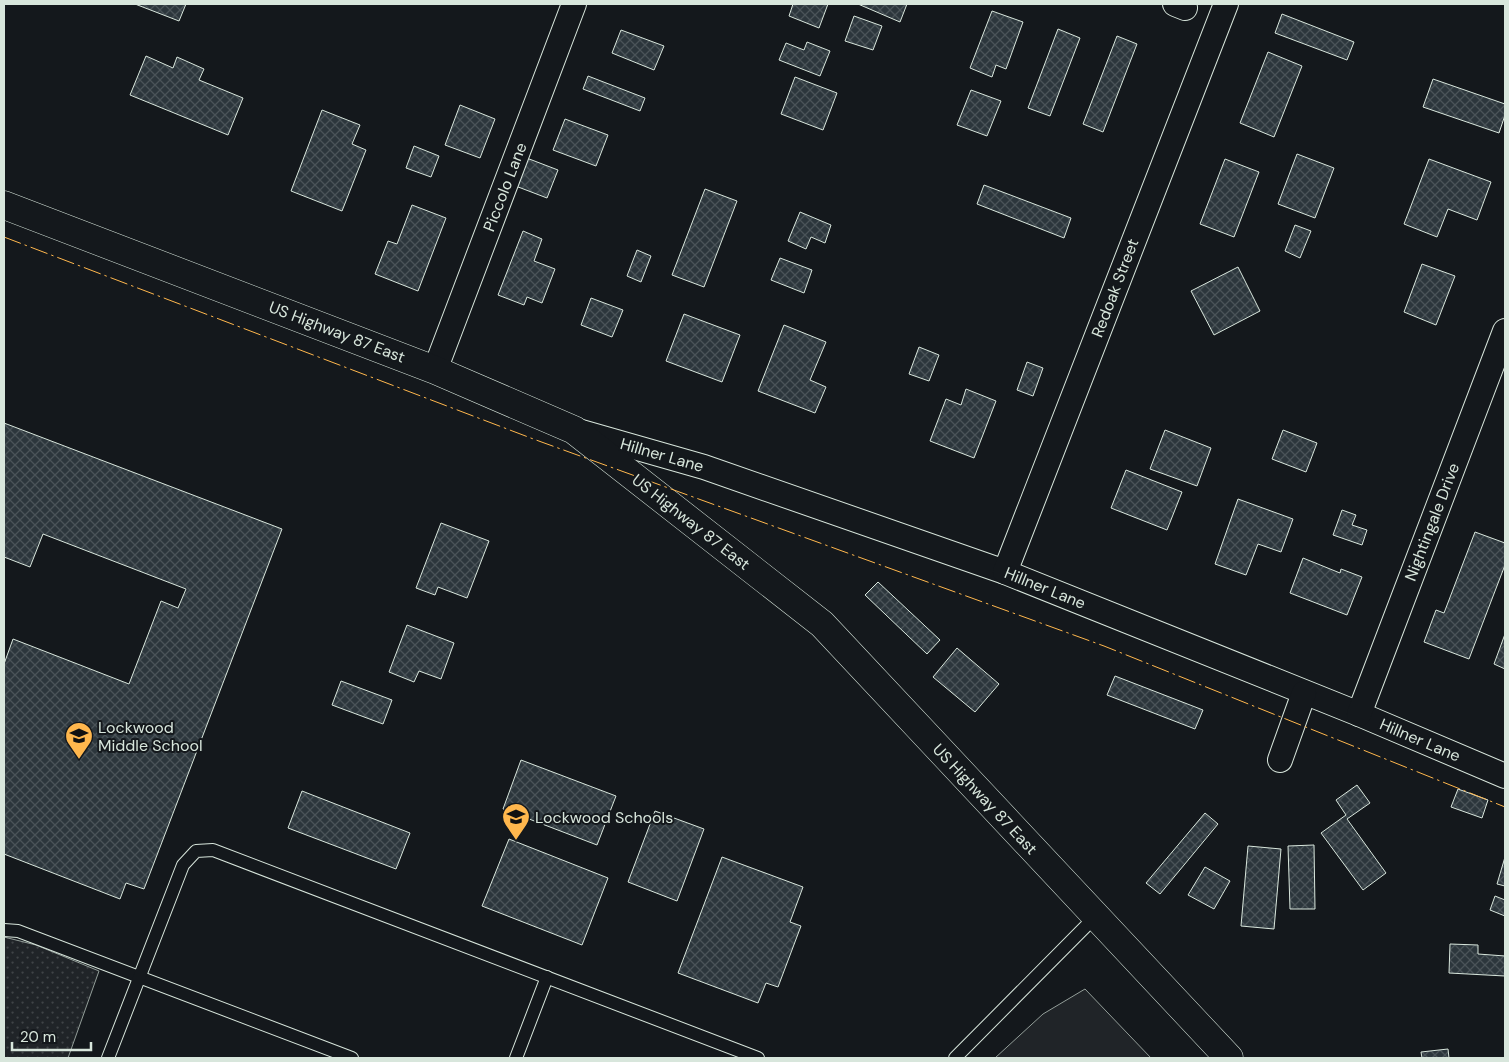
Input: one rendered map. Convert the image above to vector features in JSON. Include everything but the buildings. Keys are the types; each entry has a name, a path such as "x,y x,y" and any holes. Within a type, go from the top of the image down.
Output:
{"street":[{"name":"Piccolo Lane","path":"435,370 574,4"},
{"name":"Redoak Street","path":"1005,572 1226,4"},
{"name":"US Highway 87 East","path":"4,205 435,370 574,430 822,624 1229,1058"},
{"name":"Nightingale Drive","path":"1359,714 1505,331"},
{"name":"Hillner Lane","path":"574,430 704,467 1005,572 1359,714 1505,776"},
{"path":"1280,760 1304,693"}],"lane":[{"path":"108,1058 183,865 196,851 213,850 758,1058"},
{"path":"955,1058 1095,916"},
{"path":"4,930 18,931 352,1058"},
{"path":"516,1058 548,978"}],"shaded area":[{"path":"4,937 36,945 99,971 68,1058 4,1058"},
{"path":"1085,989 1151,1058 995,1058 1043,1014"}],"power":[{"path":"4,237 536,440 1104,646 1505,807"}],"place":[{"name":"Lockwood Middle School","path":"79,760"},
{"name":"Lockwood Schools","path":"516,841"}]}
